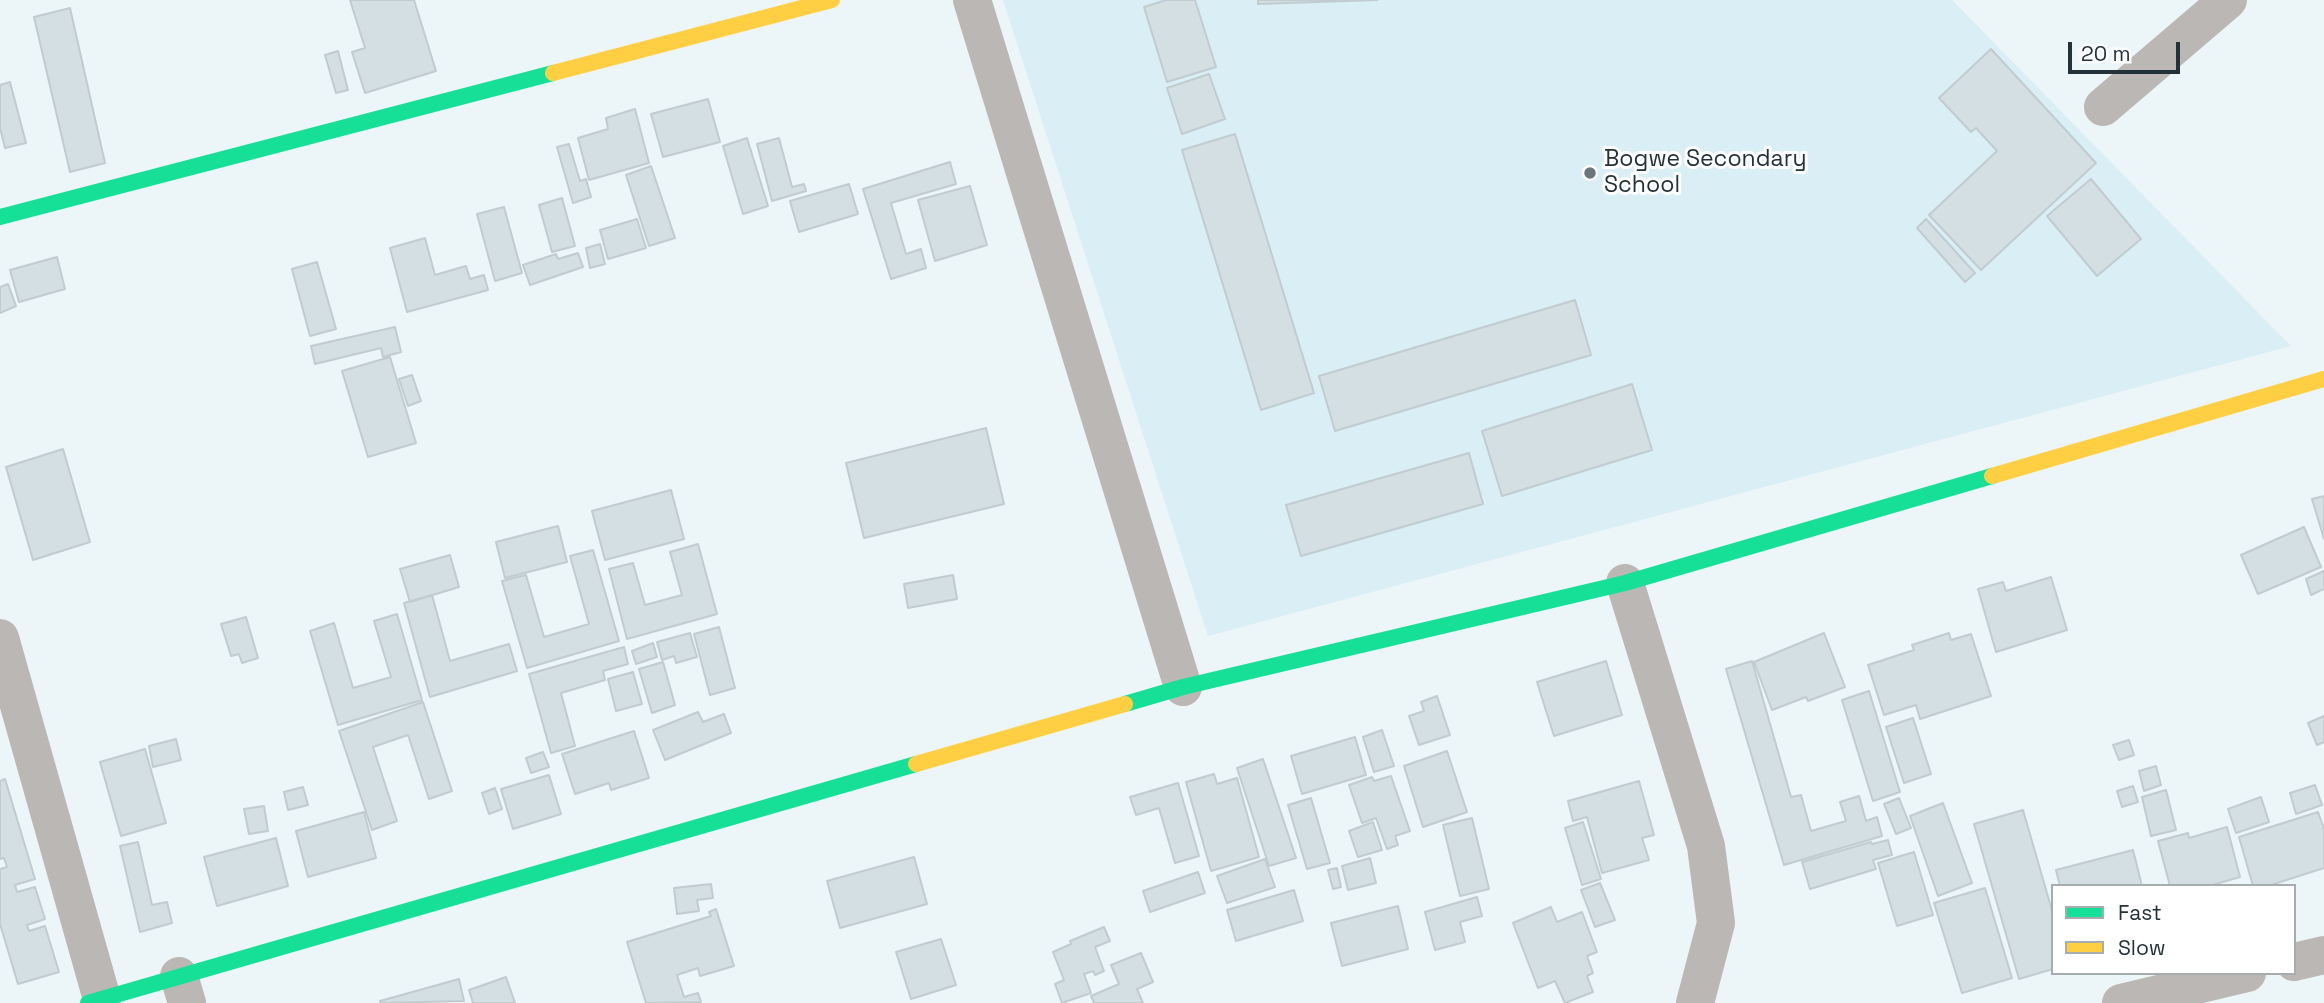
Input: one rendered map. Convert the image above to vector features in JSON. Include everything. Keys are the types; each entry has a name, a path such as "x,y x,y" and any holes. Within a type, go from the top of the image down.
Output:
{"street":[{"path":"0,217 832,0"},
{"path":"971,0 1183,687"},
{"path":"2103,107 2228,0"},
{"path":"0,638 95,1001 183,990 1183,687 1625,583 2324,379"},
{"path":"1625,583 1706,846 1716,923 1695,1003"},
{"path":"2296,962 2324,955"},
{"path":"2121,1003 2239,975"}],"shaded area":[{"name":"Bogwe Secondary School","path":"1003,0 1952,0 2291,346 1208,636"}],"building":[{"path":"350,0 414,0 436,71 365,93 352,52 365,48"},
{"path":"1166,0 1195,0 1216,67 1167,82 1144,7"},
{"path":"1258,0 1377,0 1258,4"},
{"path":"70,8 105,163 70,172 34,17"},
{"path":"1991,49 2096,163 1981,270 1929,215 1997,151 1976,128 1971,132 1939,98"},
{"path":"338,51 348,90 336,93 325,55"},
{"path":"1209,74 1225,119 1182,134 1167,88"},
{"path":"10,82 26,143 5,148 0,128 0,85"},
{"path":"708,99 720,142 663,157 651,114"},
{"path":"635,109 649,163 589,180 578,138 608,129 606,118"},
{"path":"1235,134 1314,393 1261,410 1182,150"},
{"path":"747,138 768,206 743,214 723,146"},
{"path":"779,138 792,187 804,184 806,191 772,201 757,144"},
{"path":"569,144 580,181 586,179 591,197 573,203 557,147"},
{"path":"950,162 956,184 891,203 906,254 921,249 926,268 891,279 863,189"},
{"path":"651,166 675,238 649,246 626,175"},
{"path":"2091,179 2141,239 2097,276 2047,216"},
{"path":"849,184 858,214 799,232 790,201"},
{"path":"970,186 987,245 935,261 918,200"},
{"path":"562,198 575,246 552,252 539,205"},
{"path":"504,207 522,273 495,281 477,214"},
{"path":"637,219 646,248 608,259 600,230"},
{"path":"1926,219 1975,273 1965,282 1917,228"},
{"path":"425,238 435,275 466,266 470,279 484,275 488,290 407,312 390,248"},
{"path":"600,244 605,264 590,268 586,248"},
{"path":"578,253 583,267 530,285 523,265 556,254 558,259"},
{"path":"57,257 65,289 19,302 10,270"},
{"path":"317,262 336,329 310,336 292,269"},
{"path":"8,284 16,306 0,313 0,287"},
{"path":"1575,300 1591,355 1335,431 1319,376"},
{"path":"395,327 401,352 383,357 381,348 315,364 311,346"},
{"path":"390,357 416,443 368,457 342,371"},
{"path":"412,375 421,401 408,406 399,379"},
{"path":"1632,384 1652,450 1502,496 1482,431"},
{"path":"986,428 1004,504 864,538 846,463"},
{"path":"63,449 90,542 33,560 6,467"},
{"path":"1469,453 1483,504 1301,556 1286,505"},
{"path":"671,490 684,539 605,560 592,511"},
{"path":"2324,496 2324,539 2312,499"},
{"path":"558,526 567,562 505,578 496,542"},
{"path":"2304,527 2321,567 2258,594 2241,555"},
{"path":"698,544 717,614 627,639 609,569 633,563 645,605 682,595 670,552"},
{"path":"593,550 619,641 527,668 502,581 526,575 544,637 589,624 570,556"},
{"path":"450,555 459,587 410,602 400,569"},
{"path":"2324,571 2324,589 2311,595 2306,579"},
{"path":"953,575 957,599 908,608 904,584"},
{"path":"2051,577 2067,630 1996,652 1978,589 2003,582 2006,591"},
{"path":"432,595 450,661 509,644 517,671 430,697 404,603"},
{"path":"397,614 422,700 338,725 310,631 334,623 353,688 391,677 374,621"},
{"path":"246,617 258,658 242,663 239,654 231,656 221,624"},
{"path":"719,627 735,688 710,695 694,634"},
{"path":"690,633 697,657 676,663 674,656 662,660 657,642"},
{"path":"1824,633 1845,687 1808,701 1806,697 1772,710 1754,662"},
{"path":"1949,633 1951,640 1971,634 1991,696 1920,719 1916,705 1884,715 1868,665 1914,650 1912,645"},
{"path":"653,643 657,657 636,664 632,651"},
{"path":"624,647 628,664 603,671 605,680 561,693 575,746 551,753 529,674"},
{"path":"1606,661 1622,715 1554,736 1537,682"},
{"path":"1752,661 1791,797 1801,795 1811,831 1846,821 1840,802 1859,796 1866,821 1877,817 1882,836 1784,865 1726,669"},
{"path":"663,662 675,705 652,713 639,669"},
{"path":"633,672 642,704 616,711 608,679"},
{"path":"1869,691 1900,792 1873,801 1842,700"},
{"path":"1437,696 1450,735 1419,745 1409,716 1424,711 1421,702"},
{"path":"423,702 452,791 429,799 408,735 373,747 397,821 372,830 339,731"},
{"path":"698,712 703,722 724,714 731,733 665,760 653,730"},
{"path":"2324,716 2324,742 2317,745 2308,723"},
{"path":"1913,718 1931,774 1904,783 1886,727"},
{"path":"1382,730 1394,766 1374,772 1363,737"},
{"path":"634,731 649,778 611,790 609,783 575,794 562,754"},
{"path":"1355,737 1366,775 1302,794 1291,756"},
{"path":"176,739 181,760 153,767 149,746"},
{"path":"2129,740 2134,755 2119,760 2113,745"},
{"path":"145,749 166,823 121,836 100,762"},
{"path":"1447,751 1467,812 1423,827 1404,766"},
{"path":"543,752 549,767 531,773 526,758"},
{"path":"1263,759 1296,858 1269,866 1237,768"},
{"path":"2156,766 2161,785 2144,791 2139,771"},
{"path":"1214,774 1217,784 1237,778 1259,857 1211,871 1186,782"},
{"path":"549,775 561,814 513,829 501,789"},
{"path":"1391,776 1410,831 1395,836 1398,845 1387,849 1376,818 1362,823 1349,785 1372,777 1374,781"},
{"path":"5,779 35,879 15,885 17,892 35,887 45,919 27,925 29,931 45,926 59,972 18,984 0,924 0,869 7,867 4,858 0,859 0,781"},
{"path":"1639,781 1654,835 1642,838 1649,860 1602,873 1587,817 1573,821 1568,801"},
{"path":"1178,783 1199,856 1175,863 1159,808 1136,815 1130,797"},
{"path":"2315,785 2322,805 2296,814 2290,793"},
{"path":"2133,786 2138,802 2122,807 2117,791"},
{"path":"303,787 308,805 288,810 284,792"},
{"path":"495,788 502,809 489,814 482,793"},
{"path":"2166,790 2176,830 2151,836 2142,797"},
{"path":"2261,797 2269,822 2236,833 2228,809"},
{"path":"1311,798 1330,863 1307,869 1288,805"},
{"path":"1899,798 1911,828 1896,834 1884,804"},
{"path":"1943,803 1972,883 1938,896 1910,816"},
{"path":"264,806 268,831 249,834 244,809"},
{"path":"2023,810 2051,907 2051,970 2019,979 1974,824"},
{"path":"364,812 376,858 308,877 296,831"},
{"path":"2318,812 2324,829 2324,868 2274,884 2252,884 2239,837"},
{"path":"1472,818 1489,889 1460,896 1443,825"},
{"path":"1373,822 1382,850 1358,857 1349,831"},
{"path":"1583,822 1601,879 1582,885 1565,828"},
{"path":"2227,827 2240,877 2216,884 2169,884 2158,841 2188,833 2189,838"},
{"path":"276,838 288,886 217,906 204,857"},
{"path":"1888,840 1892,855 1873,860 1876,869 1810,889 1802,862 1871,842 1872,844"},
{"path":"138,842 152,905 167,902 172,923 140,932 120,846"},
{"path":"2133,850 2142,884 2060,884 2056,870"},
{"path":"1914,852 1933,915 1897,926 1878,863"},
{"path":"914,857 927,904 840,928 827,881"},
{"path":"1370,858 1376,883 1348,890 1342,866"},
{"path":"1265,859 1275,887 1227,903 1217,876"},
{"path":"1337,868 1341,887 1333,889 1328,870"},
{"path":"1198,872 1205,893 1150,912 1143,891"},
{"path":"1600,883 1615,920 1595,927 1581,890"},
{"path":"711,884 713,898 697,900 699,911 677,914 674,888"},
{"path":"1985,888 2012,978 1962,993 1934,903"},
{"path":"1294,890 1303,921 1236,941 1227,910"},
{"path":"1477,897 1482,916 1460,922 1465,942 1435,950 1425,912"},
{"path":"1398,906 1408,949 1342,966 1331,923"},
{"path":"1551,907 1557,922 1582,912 1597,952 1587,956 1593,973 1587,976 1593,992 1565,1003 1555,981 1538,988 1513,923"},
{"path":"716,909 734,966 700,976 698,968 677,975 684,997 698,993 701,1002 646,1003 627,942 711,916 709,912"},
{"path":"1104,927 1110,941 1095,947 1104,971 1095,975 1093,971 1084,974 1091,993 1062,1003 1055,984 1064,980 1053,952 1071,944 1070,941"},
{"path":"941,939 956,985 911,999 896,952"},
{"path":"1141,953 1153,982 1137,989 1143,1003 1094,1003 1091,996 1119,984 1111,965"},
{"path":"506,977 515,1003 473,1003 469,990"},
{"path":"459,979 464,1001 380,1001"}],"traffic: fast":[{"path":"0,217 553,73"},
{"path":"1125,704 1183,687 1625,583 1992,476"},
{"path":"88,1003 916,764"}],"traffic: slow":[{"path":"553,73 832,0"},
{"path":"1992,476 2324,379"},
{"path":"916,764 1125,704"}],"place":[{"name":"Bogwe Secondary School","path":"1590,173"}]}
